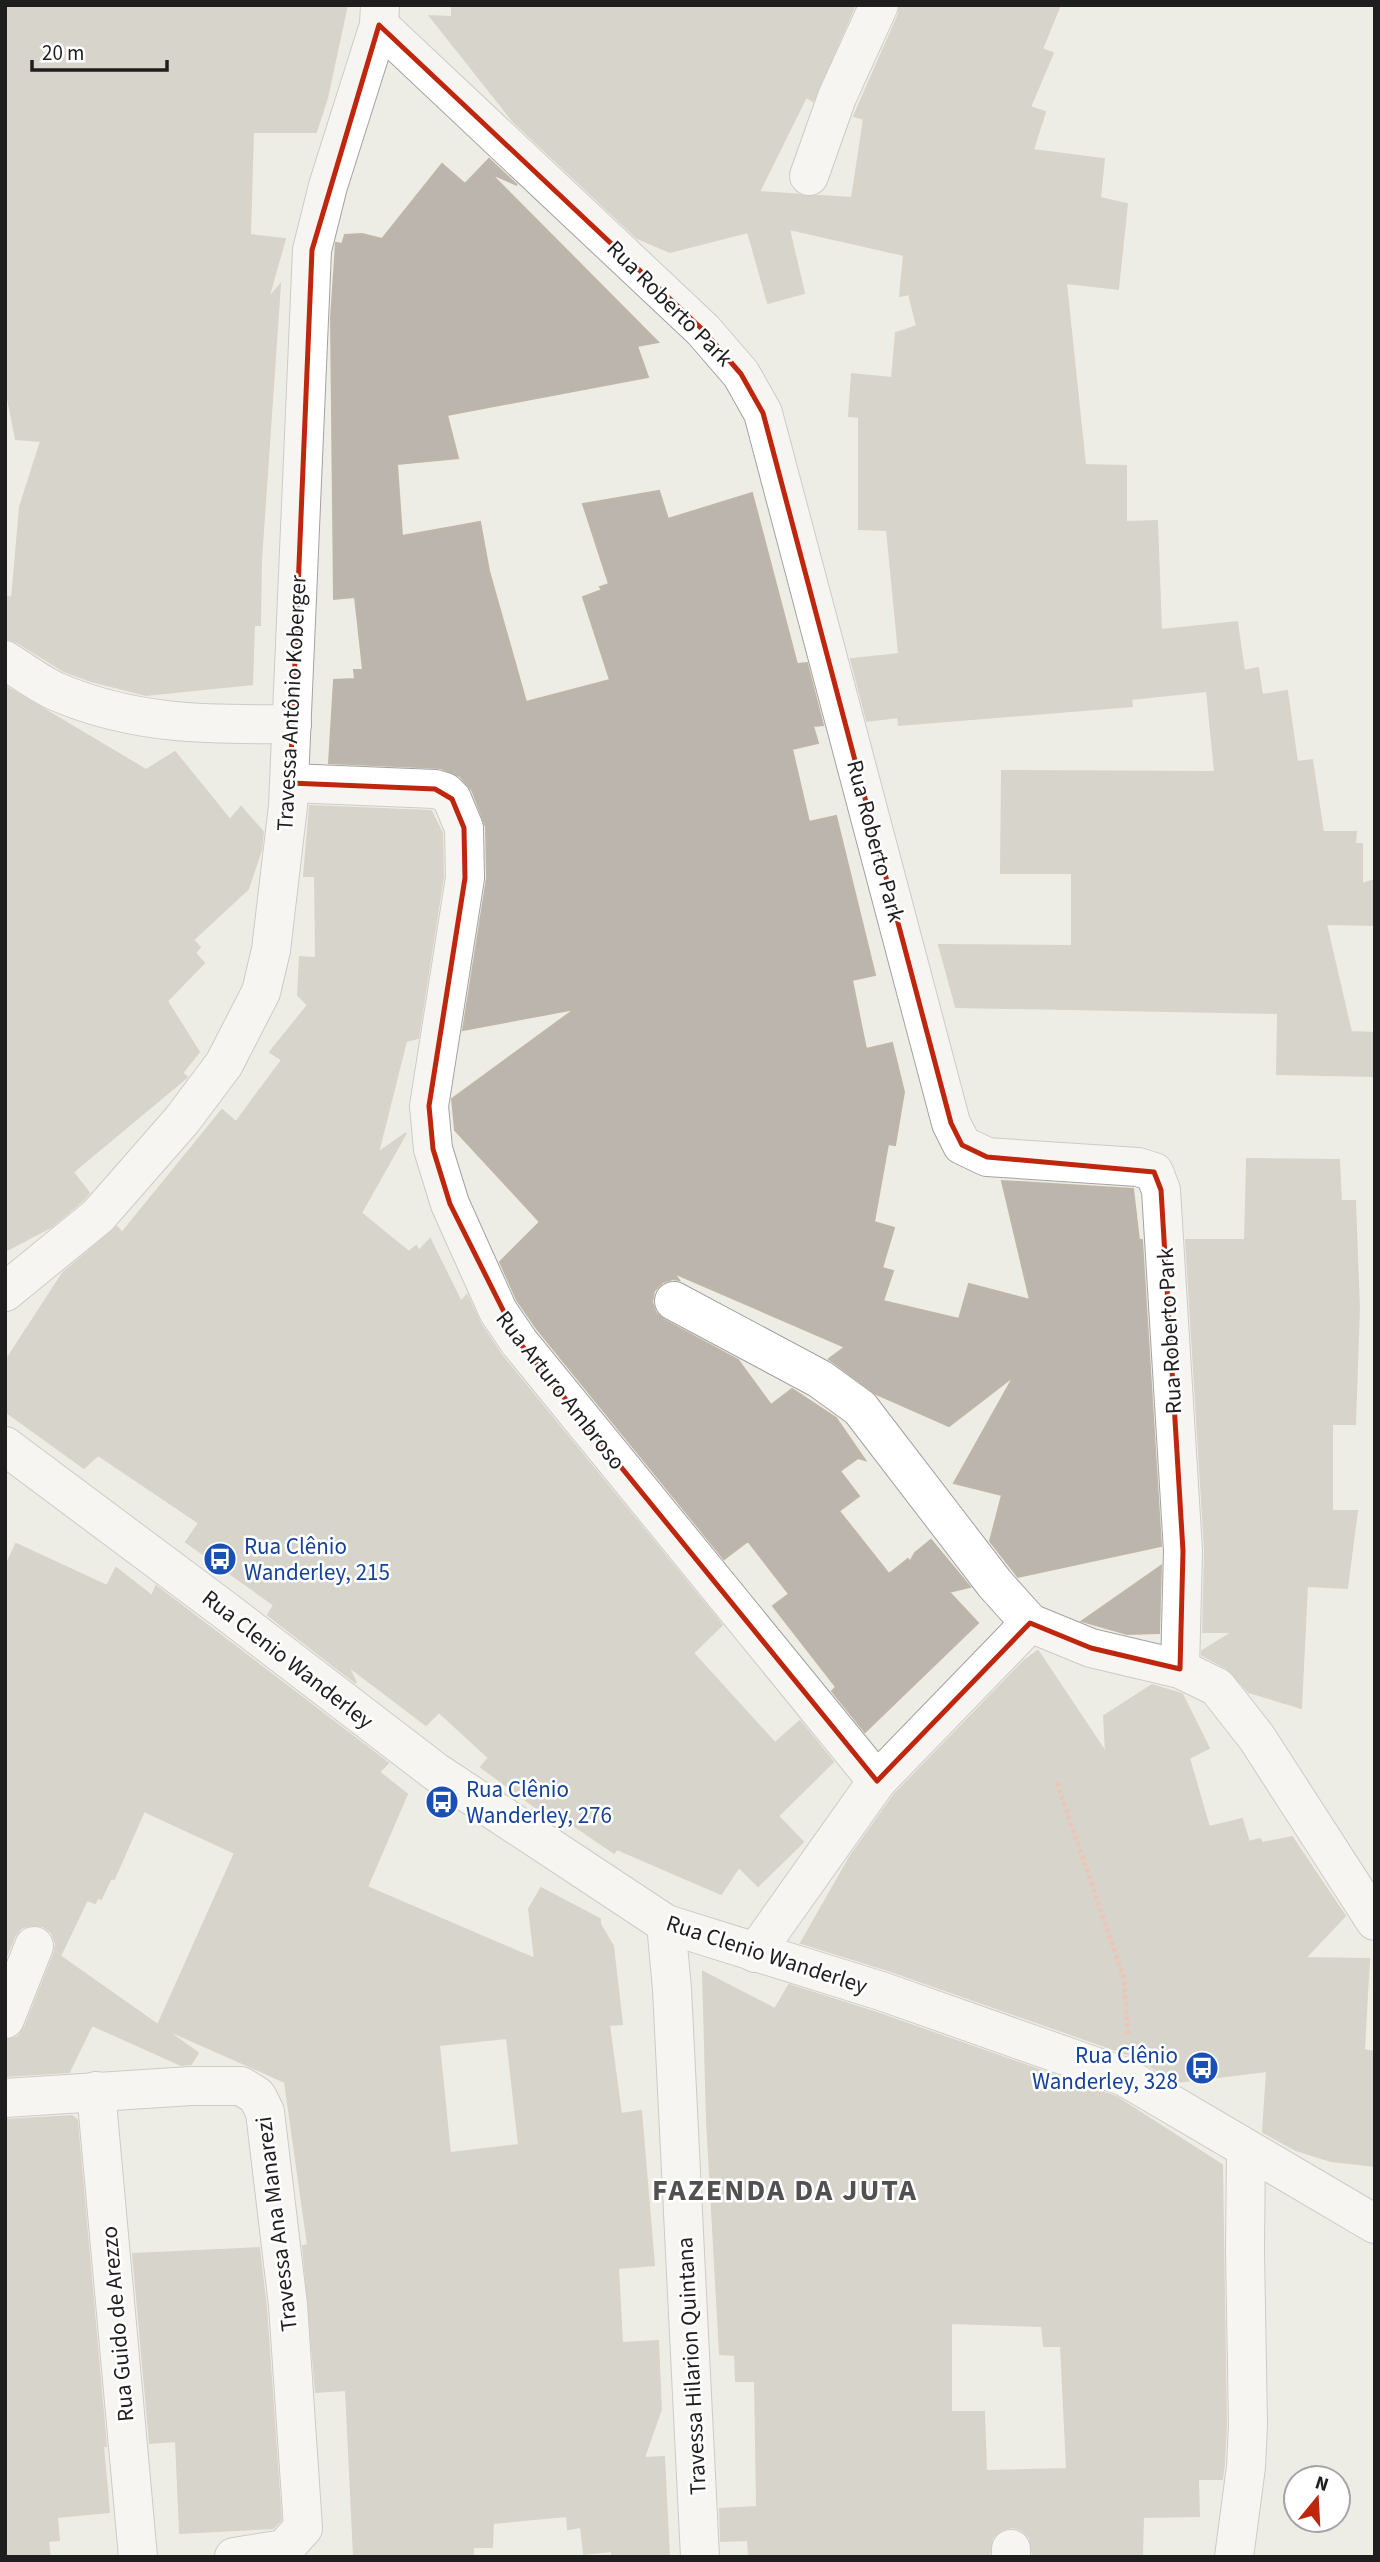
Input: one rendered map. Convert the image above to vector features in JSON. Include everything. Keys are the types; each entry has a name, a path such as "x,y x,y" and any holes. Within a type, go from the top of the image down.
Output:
{"street":[{"path":"809,176 836,97 879,5"},
{"name":"Travessa Antônio Koberger","path":"5,1292 98,1216 182,1120 224,1064 261,992 271,950 290,783 312,250 328,186 380,15"},
{"name":"Rua Roberto Park","path":"380,15 702,330 741,374 763,413 947,1109 962,1145 987,1157 1138,1167 1154,1172 1161,1190 1183,1551 1180,1669"},
{"path":"5,660 54,690 119,713 205,725 292,724"},
{"name":"Rua Arturo Ambroso","path":"290,783 435,789 445,792 452,799 464,828 466,878 429,1106 433,1149 450,1204 498,1311 519,1342 877,1781"},
{"path":"674,1301 820,1379 860,1408 995,1584 1030,1623 1091,1648 1180,1669 1217,1687 1257,1738 1375,1921"},
{"name":"Rua Clenio Wanderley","path":"5,1446 436,1772 666,1924 881,1991 1125,2077 1375,2224"},
{"path":"755,1952 877,1781 1030,1623"},
{"name":"Travessa Hilarion Quintana","path":"666,1924 672,1989 700,2557"},
{"path":"5,2019 34,1946"},
{"name":"Travessa Ana Manarezi","path":"5,2098 191,2086 241,2086 257,2096 265,2112 288,2305 303,2528 284,2549 234,2557"},
{"name":"Rua Guido de Arezzo","path":"96,2091 138,2557"},
{"path":"1234,2557 1246,2467 1248,2425 1246,2150"}],"path":[{"path":"1057,1783 1124,1978 1128,2044 1125,2077"}],"highlighted area":[{"path":"379,25 703,330 741,374 763,413 951,1123 962,1145 987,1157 1154,1172 1161,1190 1183,1551 1180,1669 1091,1648 1030,1623 877,1781 519,1342 450,1204 433,1149 429,1106 465,878 464,828 452,799 435,789 290,783 312,250"}],"building":[{"path":"5,5 347,5 327,98 316,132 253,132 250,235 285,239 268,299 280,285 261,560 260,625 254,625 252,684 146,695 64,671 17,642 5,638 5,596 12,598 20,507 41,441 16,439 5,384"},
{"path":"452,5 855,5 813,101 806,97 759,192 852,198 864,119 854,116 899,14 900,5 1060,5 1042,49 1053,53 1030,107 1045,112 1033,150 1104,159 1100,198 1127,204 1118,289 1066,283 1085,465 1126,466 1126,522 1157,521 1161,630 1237,622 1244,671 1258,668 1262,695 1287,691 1297,762 1312,760 1323,832 1356,832 1355,844 1362,844 1362,884 1375,880 1375,925 1326,924 1351,1032 1375,1033 1375,1076 1277,1074 1278,1013 956,1007 939,945 1072,946 1072,873 1001,873 1002,771 1215,772 1207,691 1131,699 1132,706 899,725 898,717 867,721 851,659 899,654 887,530 859,529 859,417 849,416 852,374 892,378 896,333 917,326 909,294 900,296 904,255 789,229 804,293 768,303 748,232 670,252 637,238 513,121 430,16 452,17"},
{"path":"489,159 517,185 490,173 658,342 637,346 648,377 447,415 458,458 397,464 402,536 480,522 489,571 526,702 610,680 583,597 602,590 600,587 609,584 583,504 659,491 668,519 752,493 797,664 807,663 823,725 813,726 818,743 792,749 809,822 836,816 875,975 852,980 866,1049 892,1043 904,1092 895,1145 888,1144 874,1222 894,1228 882,1268 893,1271 883,1301 959,1319 969,1284 1030,1300 1002,1181 1133,1189 1139,1240 1142,1240 1161,1546 1018,1577 990,1541 1002,1495 954,1483 1014,1376 949,1426 876,1394 829,1359 845,1347 674,1273 679,1280 663,1282 654,1291 652,1302 656,1313 738,1360 771,1405 792,1389 836,1418 865,1460 858,1458 840,1471 859,1496 839,1511 889,1574 908,1559 910,1562 915,1553 931,1540 970,1587 949,1592 978,1623 865,1732 832,1691 836,1687 773,1606 789,1594 748,1541 724,1559 537,1329 517,1300 500,1262 540,1222 455,1130 452,1099 575,1009 463,1030 487,878 486,827 472,790 460,776 441,768 329,763 334,680 355,679 354,670 363,670 355,597 334,599 331,318 336,243 342,244 345,235 362,234 382,239 442,164 465,184"},
{"path":"5,686 146,770 175,752 230,820 241,807 263,832 261,850 248,889 193,940 200,947 195,953 204,963 167,1001 199,1052 182,1073 187,1077 73,1172 89,1193 83,1200 51,1227 5,1251"},
{"path":"310,806 431,811 442,833 443,877 418,1038 406,1041 378,1153 406,1133 361,1213 409,1252 416,1246 419,1251 430,1239 461,1302 467,1295 480,1323 502,1356 722,1625 693,1653 775,1743 800,1721 833,1762 778,1816 803,1842 758,1886 739,1867 721,1894 617,1849 614,1853 547,1807 542,1812 481,1767 489,1758 439,1712 426,1725 348,1666 356,1683 268,1615 274,1605 186,1542 199,1523 98,1455 84,1468 5,1411 5,1362 63,1273 117,1227 122,1233 222,1110 236,1122 282,1060 270,1052 308,1005 298,995 300,957 316,958 315,876 304,876"},
{"path":"1247,1159 1339,1160 1341,1201 1355,1201 1359,1309 1355,1424 1332,1424 1332,1511 1357,1511 1347,1588 1307,1586 1301,1708 1249,1692 1227,1668 1202,1655 1202,1651 1233,1632 1203,1632 1205,1550 1186,1240 1245,1240"},
{"path":"16,1544 107,1586 116,1568 152,1596 156,1586 388,1763 379,1772 407,1794 367,1887 535,1959 529,1909 541,1888 600,1919 600,1924 613,1946 622,2024 609,2025 621,2114 641,2111 654,2265 618,2268 622,2343 658,2341 661,2409 644,2458 664,2457 669,2557 612,2557 612,2551 584,2554 581,2527 568,2529 567,2516 493,2523 492,2547 473,2547 473,2557 354,2557 346,2390 316,2392 303,2246 308,2245 285,2082 163,2028 198,2053 191,2064 181,2065 92,2025 69,2072 5,2076 5,2040 18,2037 25,2027 56,1944 52,1933 43,1926 30,1925 21,1928 14,1937 5,1959 5,1568","holes":["144,1811 235,1853 158,2025 60,1956 87,1900 95,1903 98,1897 101,1899 111,1878 114,1879","507,2038 519,2145 450,2153 439,2045"]},
{"path":"1161,1566 1159,1633 1127,1634 1082,1621"},
{"path":"1038,1651 1106,1753 1104,1716 1152,1685 1182,1694 1209,1748 1189,1758 1209,1827 1242,1819 1249,1842 1260,1839 1262,1843 1292,1837 1345,1916 1305,1958 1369,1959 1364,2050 1375,2052 1375,2166 1331,2161 1296,2150 1263,2132 1267,2071 1177,2082 1133,2056 888,1970 801,1943 850,1857 894,1795 1025,1660"},
{"path":"703,1972 775,2009 789,1985 1116,2097 1222,2165 1226,2425 1224,2465 1222,2479 1198,2479 1199,2516 1143,2517 1142,2554 1129,2554 1129,2557 1033,2557 1030,2538 1022,2530 1012,2527 1001,2530 992,2538 989,2557 749,2557 748,2540 721,2541 720,2509 757,2507 755,2381 736,2381 735,2355 720,2354 707,2121","holes":["951,2323 1042,2326 1044,2346 1061,2346 1067,2469 986,2471 984,2412 951,2412"]},
{"path":"72,2116 77,2120 106,2446 103,2446 109,2512 57,2517 59,2540 48,2541 50,2557 5,2557 5,2120"},
{"path":"259,2248 266,2307 281,2520 273,2528 180,2533 176,2441 150,2443 133,2254"}],"place":[{"name":"Rua Clênio Wanderley, 215","path":"220,1559"},
{"name":"Rua Clênio Wanderley, 276","path":"442,1802"},
{"name":"Rua Clênio Wanderley, 328","path":"1202,2068"}],"district":[{"name":"FAZENDA DA JUTA","path":"785,2190"}]}
